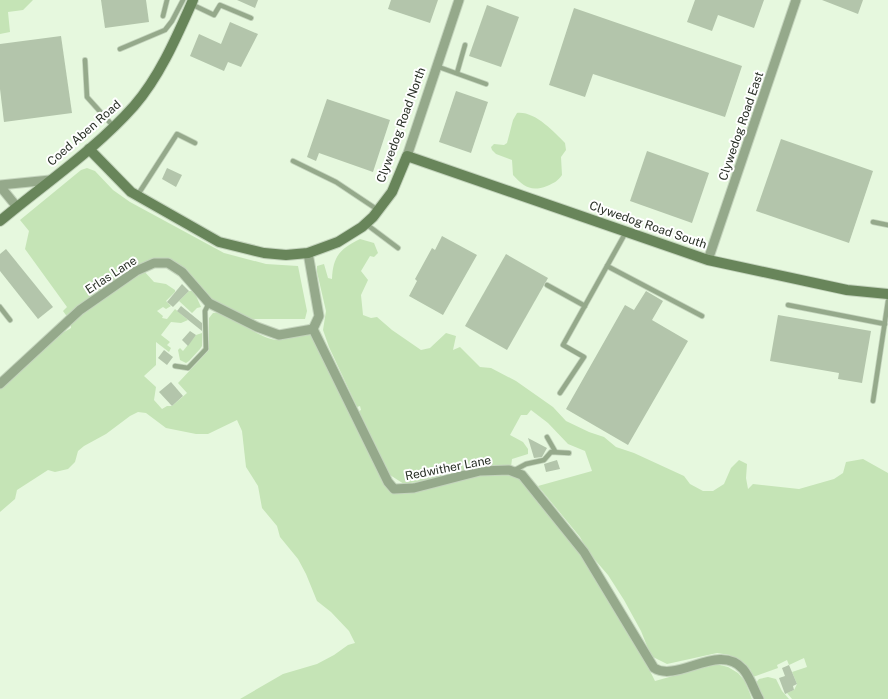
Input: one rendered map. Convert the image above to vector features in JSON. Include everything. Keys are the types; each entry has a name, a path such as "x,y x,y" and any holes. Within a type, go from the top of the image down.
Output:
{"street":[{"name":"Clywedog Road North","path":"89,149 131,192 219,242 264,254 286,255 308,253 338,242 366,224 392,192 406,156 459,0"},
{"name":"Clywedog Road East","path":"708,260 796,0"},
{"name":"Coed Aben Road","path":"0,221 89,149 114,127 134,105 150,84 164,61 189,1"},
{"name":"Clywedog Road South","path":"406,156 708,260 847,290 888,294"},
{"path":"0,186 50,180"},
{"path":"0,186 17,207"},
{"path":"308,253 319,316 313,328"},
{"name":"Erlas Lane","path":"0,384 80,310 136,270 154,264 168,263 182,272 209,303 257,327 279,334 313,328"},
{"name":"Redwither Lane","path":"313,328 388,482 394,489 414,488 480,471 513,471"},
{"path":"513,471 522,475 584,552 654,668 667,672 724,659 743,669 759,699"}],"lane":[{"path":"163,16 167,0"},
{"path":"120,49 165,30 189,1 214,15 220,5 250,18"},
{"path":"457,73 465,45"},
{"path":"85,60 87,97 114,127"},
{"path":"436,66 486,84"},
{"path":"137,196 177,134 195,144"},
{"path":"294,161 336,182 378,210"},
{"path":"873,222 888,225"},
{"path":"366,224 398,248"},
{"path":"560,392 584,357 563,346 626,232"},
{"path":"607,266 702,316"},
{"path":"547,285 585,306"},
{"path":"873,401 888,301"},
{"path":"175,366 188,368 206,349 205,311 209,303"},
{"path":"788,305 885,324"},
{"path":"0,307 10,320"},
{"path":"547,437 555,451"},
{"path":"513,471 526,464 544,460 548,454 555,451 568,453"}],"green space":[{"path":"0,0 33,0 23,10 8,12 10,32 0,34"},
{"path":"517,113 531,115 544,123 565,143 566,150 561,157 562,175 556,182 541,188 532,188 524,185 513,175 512,160 496,154 492,150 491,147 494,144 504,145 507,143 513,120"},
{"path":"87,168 95,171 113,190 130,202 224,253 266,264 298,266 307,311 305,319 252,319 212,300 168,260 143,270 154,282 166,284 175,290 175,292 166,301 171,306 166,309 163,307 157,311 163,316 162,318 167,319 175,309 188,320 181,323 171,322 161,335 170,342 167,345 171,348 169,352 156,342 156,365 144,376 156,387 154,400 162,409 167,406 172,406 187,393 178,383 209,350 209,318 213,313 222,312 250,329 272,339 278,340 303,334 312,335 392,490 479,475 510,473 523,481 588,564 628,627 655,681 716,664 728,667 738,673 745,681 752,699 240,699 283,674 317,664 334,655 348,645 355,643 349,631 331,612 317,601 298,559 280,537 277,526 262,508 258,486 246,467 242,431 237,420 208,434 196,434 166,428 146,413 138,412 130,416 106,434 84,446 78,451 75,462 68,469 55,472 48,470 17,490 15,499 0,512 0,389 52,339 71,328 71,322 63,311 67,307 25,249 29,231 20,220 81,170"},
{"path":"360,239 374,243 378,253 374,257 370,256 361,271 368,280 361,295 363,315 371,318 377,317 392,330 421,350 430,348 446,333 456,336 453,350 460,347 480,367 491,368 516,381 553,407 566,421 589,432 604,437 616,447 634,453 684,476 690,484 703,491 713,491 724,484 731,468 739,460 747,464 746,478 748,489 753,484 799,489 834,479 843,473 846,462 863,459 888,473 888,699 792,699 787,693 794,690 797,684 792,672 807,667 804,658 789,665 787,660 777,665 778,668 753,677 750,669 731,659 730,655 717,653 667,664 651,656 641,631 608,575 589,553 580,537 538,486 592,471 585,451 568,444 548,423 531,410 527,415 521,415 510,435 523,442 528,449 528,454 512,459 511,467 404,484 390,475 359,411 361,410 360,406 357,407 329,347 323,330 326,311 317,266 324,264 328,278 332,279 334,264 339,254 347,246"},
{"path":"189,291 194,291 201,307 197,308 192,313 179,301"},
{"path":"202,333 202,346 200,349 186,363 180,360 178,350 180,348 183,351 196,335"},
{"path":"768,677 776,679 782,691 789,699 761,699 755,684 759,679"}],"building":[{"path":"101,0 146,0 149,22 105,28"},
{"path":"237,0 258,0 255,8"},
{"path":"391,0 438,0 430,23 388,9"},
{"path":"695,0 764,0 754,28 718,15 712,31 687,22"},
{"path":"822,0 863,0 858,14"},
{"path":"487,5 519,17 501,67 469,56"},
{"path":"574,8 742,66 725,117 593,74 585,97 549,85"},
{"path":"230,22 258,34 241,67 228,62 224,71 190,56 199,34 221,44"},
{"path":"61,36 72,113 4,122 0,89 0,44"},
{"path":"456,91 488,102 471,153 439,142"},
{"path":"327,99 390,120 373,172 319,153 316,161 307,157"},
{"path":"781,139 873,171 849,243 756,211"},
{"path":"647,151 709,173 692,223 630,201"},
{"path":"167,168 182,175 176,187 162,179"},
{"path":"442,236 477,255 443,315 409,296 417,281 415,279 432,248 435,250"},
{"path":"6,249 53,307 38,319 0,271 0,254"},
{"path":"506,254 548,278 507,350 465,326"},
{"path":"182,284 189,291 173,307 167,302"},
{"path":"646,291 663,301 652,320 688,341 628,445 566,409 625,305 634,310"},
{"path":"181,306 202,323 202,331 177,311"},
{"path":"778,315 871,331 862,383 838,379 839,373 770,361"},
{"path":"190,331 196,335 188,346 182,340"},
{"path":"164,350 173,357 167,365 158,358"},
{"path":"171,382 183,396 172,406 159,392"},
{"path":"528,438 547,448 542,457 534,458"},
{"path":"557,460 560,469 546,472 544,464"},
{"path":"789,665 797,684 793,686 794,690 785,694 779,678 785,676 782,668"}]}
